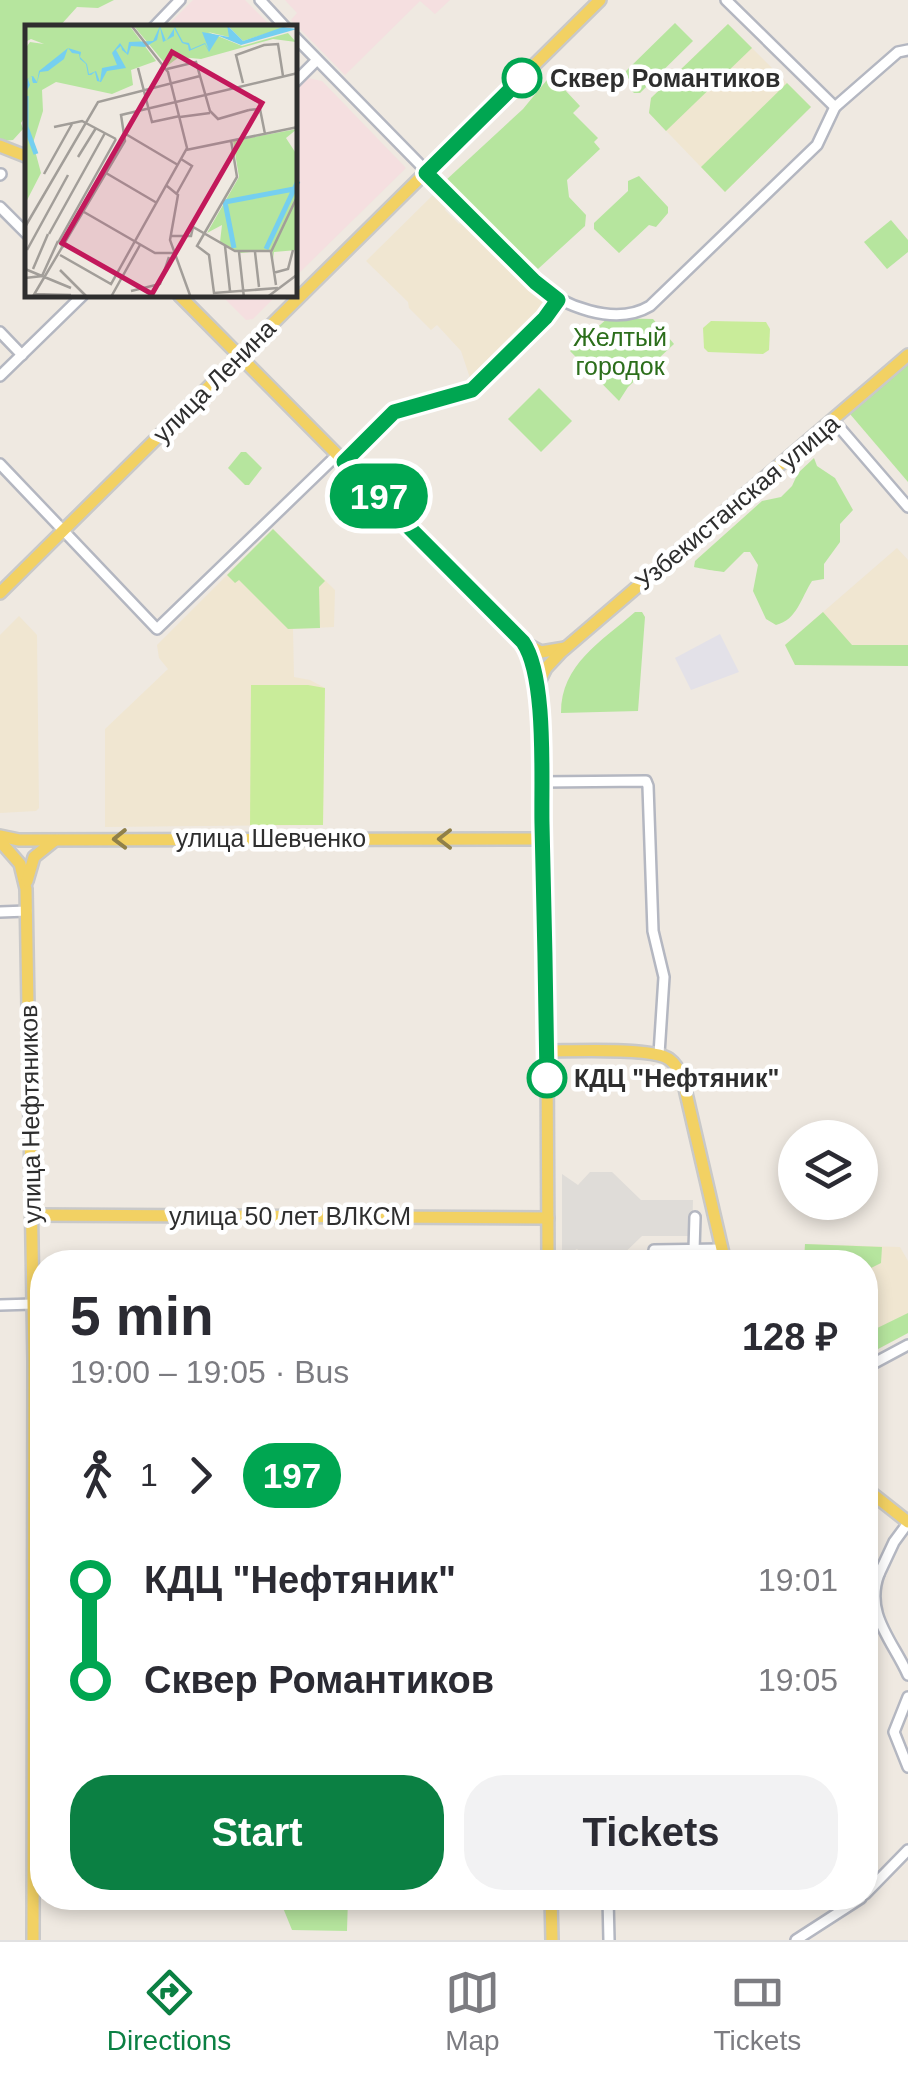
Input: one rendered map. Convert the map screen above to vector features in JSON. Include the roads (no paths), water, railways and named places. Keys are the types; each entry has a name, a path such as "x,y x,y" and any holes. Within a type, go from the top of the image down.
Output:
{"main road":[{"name":"улица Ленина","path":"0,593 600,0"},
{"path":"0,146 25,155"},
{"path":"182,298 523,642 541,652 565,648"},
{"name":"Узбекистанская улица","path":"537,688 546,668 565,648 908,355"},
{"path":"523,642 537,688 541,782 548,1250"},
{"name":"улица Шевченко","path":"0,839 542,839"},
{"name":"улица Нефтяников","path":"0,839 20,864 26,889 32,1250"},
{"path":"26,889 34,857 58,840"},
{"path":"547,1051 659,1054 674,1063 683,1080 722,1250"},
{"name":"улица 50 лет ВЛКСМ","path":"32,1215 548,1218"},
{"path":"878,1498 908,1522"},
{"name":"улица Нефтяников","path":"33,1910 33,1940"},
{"path":"551,1910 552,1940"}],"street":[{"path":"155,25 180,0"},
{"path":"260,0 283,25"},
{"path":"726,0 835,107"},
{"path":"298,40 535,282 558,300 606,312 639,312 650,306 818,145 835,107 898,52 908,50"},
{"path":"298,79 317,60"},
{"path":"0,206 25,232"},
{"path":"0,376 79,298"},
{"path":"0,464 157,629 394,412 472,390 545,318 558,300"},
{"path":"0,332 22,355"},
{"path":"833,420 908,507"},
{"path":"541,782 646,780 652,924 664,977 659,1054"},
{"path":"0,912 27,911"},
{"path":"654,1250 694,1250 695,1216"},
{"path":"0,1305 30,1304"},
{"path":"878,1361 908,1345"},
{"path":"878,1579 894,1542 908,1522"},
{"path":"878,1619 908,1676"},
{"path":"908,1697 894,1732 908,1767"},
{"path":"878,1881 908,1850"},
{"path":"608,1910 609,1940"},
{"path":"796,1940 842,1910"}],"place":[{"name":"Сквер Романтиков","path":"522,78"},
{"name":"КДЦ \"Нефтяник\"","path":"547,1078"}],"park label":[{"name":"Желтый городок","path":"620,352"}]}
